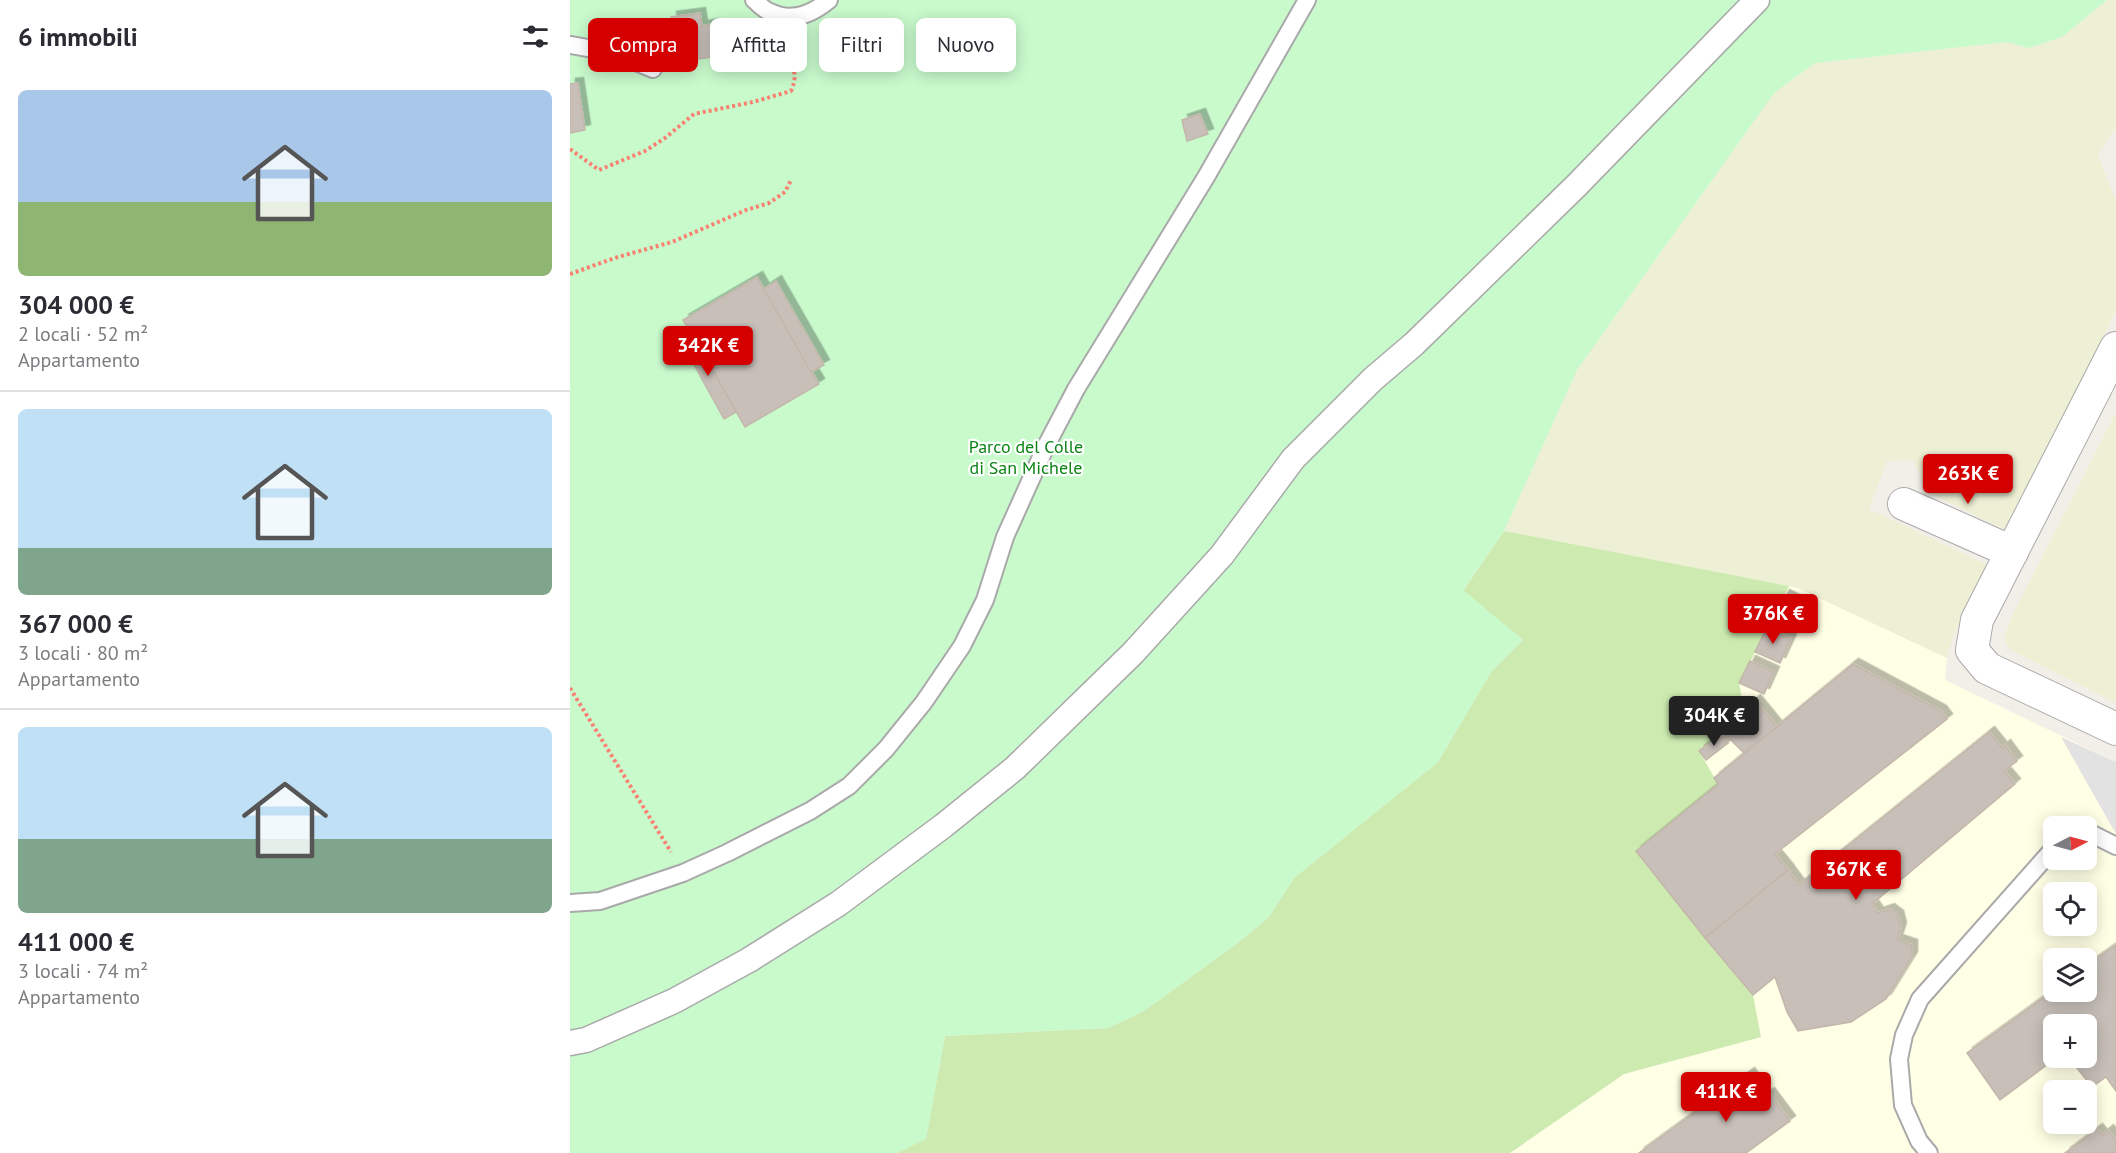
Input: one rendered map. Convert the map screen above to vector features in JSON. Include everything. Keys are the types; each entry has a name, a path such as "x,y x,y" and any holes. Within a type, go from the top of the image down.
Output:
{"street":[{"path":"570,1043 586,1040 674,1001 749,960 838,904 943,826 1015,768 1133,653 1222,555 1293,459 1576,186 1757,0"},
{"path":"2116,348 1977,620 1972,650 1987,668 2116,729"},
{"path":"1904,504 2012,552"}],"lane":[{"path":"754,0 770,12 787,17 799,17 812,13 829,0"},
{"path":"570,903 600,901 683,873 727,854 810,812 849,786 886,749 924,702 962,646 985,600 1005,537 1046,446 1076,389 1206,177 1307,0"},
{"path":"570,45 588,48"},
{"path":"2097,836 2116,846"},
{"path":"1929,1153 1919,1141 1903,1105 1899,1059 1904,1035 1920,999 2043,860"}],"path":[{"path":"570,149 599,170 645,151 694,114 753,102 791,91 796,80 795,69 775,46 769,34 770,12"},
{"path":"570,274 618,257 672,242 746,210 769,203 785,192 791,180"},
{"path":"570,688 683,873"}],"shaded area":[{"path":"2107,0 2116,0 2116,127 2098,155 2116,201 2116,311 2005,530 1926,491 1913,460 1887,461 1869,509 1988,565 1954,634 1947,658 1798,588 1504,531 1577,370 1774,93 1815,63 2007,42 2029,48 2062,37"},
{"path":"2116,412 2116,703 2009,649 2004,637 2013,614"},
{"path":"1789,586 1798,588 1947,658 1945,680 2116,762 2116,1153 1510,1153 1624,1074 1761,1037 1705,938 1636,851 1714,778 1699,751 1720,734 1720,729 1744,709 1739,683"},
{"path":"2061,737 2116,762 2116,834"}],"green space":[{"name":"Parco del Colle di San Michele","path":"570,0 2107,0 2062,37 2029,48 2007,42 1815,63 1774,93 1577,370 1504,531 1463,590 1523,640 1491,672 1438,762 1294,878 1269,917 1239,942 1144,1011 1108,1028 945,1036 926,1139 897,1153 570,1153"},
{"path":"1504,531 1789,586 1739,683 1744,709 1720,728 1721,734 1699,751 1718,784 1636,851 1753,995 1761,1037 1624,1074 1510,1153 897,1153 926,1138 945,1036 1108,1028 1144,1011 1239,942 1269,917 1294,878 1438,762 1491,672 1523,640 1463,591"}],"building":[{"path":"700,13 702,26 710,25 710,57 698,59 698,18 671,17"},
{"path":"578,83 585,130 570,133 570,84"},
{"path":"1200,114 1208,134 1187,141 1182,120"},
{"path":"757,277 819,384 745,427 683,320"},
{"path":"776,281 824,365 811,372 764,289"},
{"path":"693,334 736,412 724,419 681,341"},
{"path":"1784,595 1808,607 1797,629 1773,617"},
{"path":"1767,627 1791,639 1780,663 1755,652"},
{"path":"1750,661 1774,672 1764,694 1739,683"},
{"path":"1853,664 1941,711 1947,719 1775,854 1788,870 1705,938 1636,851 1716,786 1718,784 1714,778"},
{"path":"1755,700 1777,727 1744,753 1720,729"},
{"path":"1989,732 2002,748 2005,745 2017,761 2004,771 2015,784 1872,904 1878,913 1889,909 1898,916 1901,928 1897,940 1912,945 1912,957 1886,999 1851,1022 1798,1031 1787,1012 1775,977 1753,995 1705,938 1788,870 1799,885"},
{"path":"1721,734 1728,743 1706,760 1699,751"},
{"path":"2116,945 2116,1091 2106,1077 2097,1083 2097,1080 2086,1080 2077,1068 2097,1068 2097,1014 2043,1014 2043,1068 2000,1100 1967,1053 2043,998 2043,1002 2097,1002 2097,958"},
{"path":"1749,1073 1765,1096 1769,1093 1790,1121 1746,1153 1639,1153"},
{"path":"2097,1129 2102,1135 2108,1130 2116,1141 2116,1153 2065,1153 2090,1134 2097,1134"}]}
